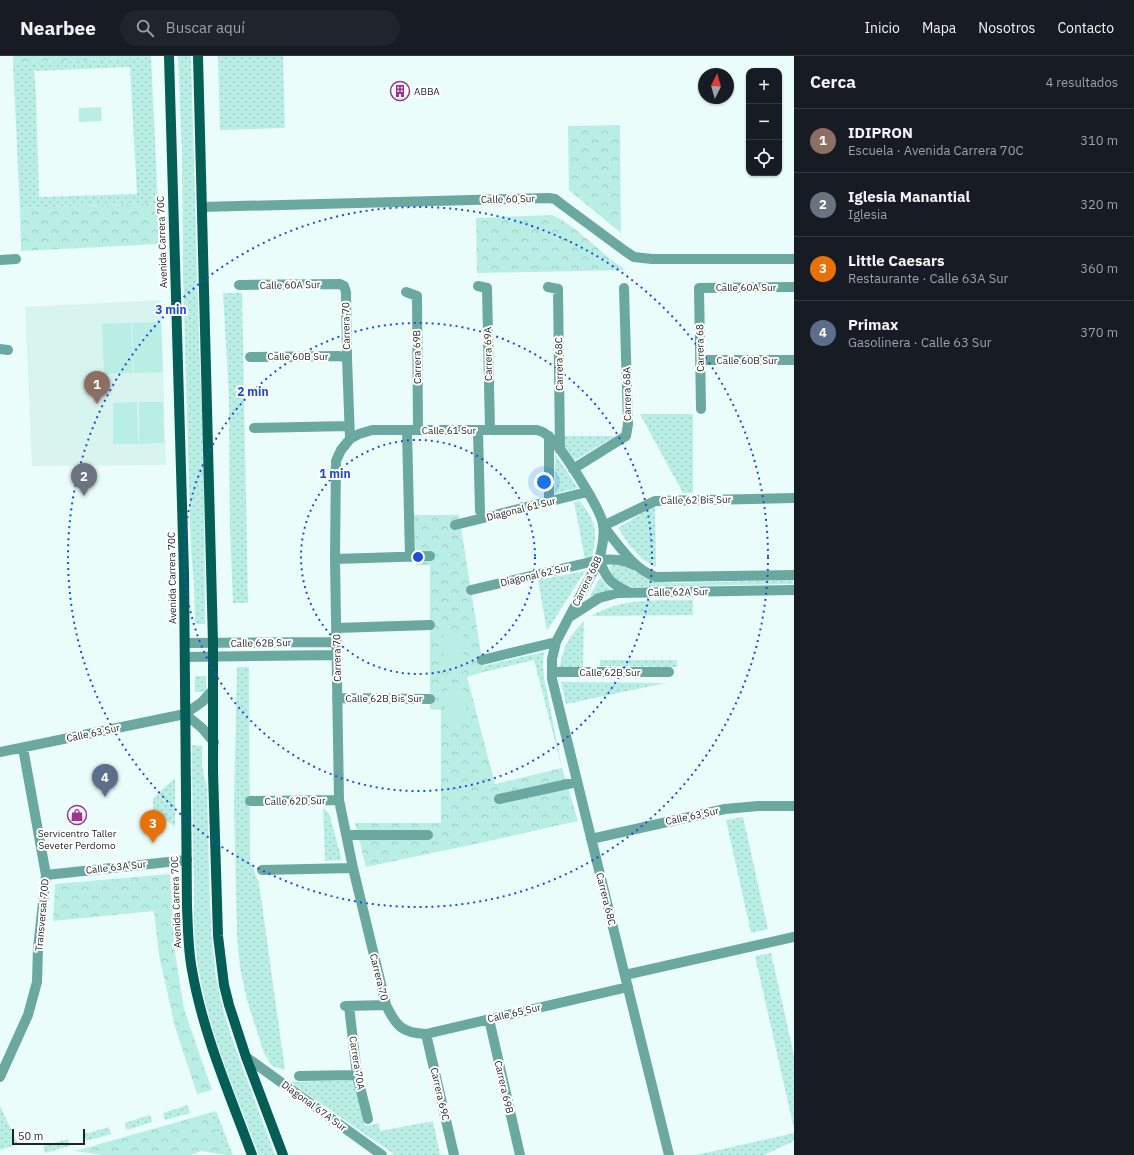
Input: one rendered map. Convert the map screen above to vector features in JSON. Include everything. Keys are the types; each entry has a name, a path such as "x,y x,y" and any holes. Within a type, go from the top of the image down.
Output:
{"main road":[{"name":"Avenida Carrera 70C","path":"169,56 185,643 187,907 192,969 202,1014 252,1155"},
{"path":"198,56 213,643 218,936 224,985 229,1005 246,1057 283,1155"}],"street":[{"name":"Calle 60 Sur","path":"202,207 548,198 554,199 560,203 634,257 652,259 794,259"},
{"path":"0,260 16,260"},
{"name":"Calle 60A Sur","path":"239,285 340,284"},
{"name":"Carrera 70","path":"340,284 344,286 346,292 350,439 344,445 336,461 335,559 339,800 352,868 386,1005 392,1017 401,1028"},
{"name":"Carrera 69A","path":"478,286 487,288 490,430"},
{"name":"Carrera 68C","path":"548,287 558,289 560,450"},
{"name":"Calle 60A Sur","path":"699,288 794,287"},
{"name":"Carrera 68A","path":"572,469 626,436 628,424 624,288"},
{"name":"Carrera 68","path":"699,288 701,409"},
{"name":"Carrera 69B","path":"406,292 417,296 418,430"},
{"name":"Calle 60B Sur","path":"250,356 339,356 347,358"},
{"name":"Calle 60B Sur","path":"700,360 794,360"},
{"path":"254,428 349,426"},
{"name":"Calle 61 Sur","path":"350,439 359,434 372,430 537,430 549,436"},
{"path":"407,430 410,557"},
{"path":"478,430 480,510"},
{"path":"549,436 549,501"},
{"name":"Carrera 68B","path":"549,436 560,450 587,492 599,512 603,526 602,546 599,560 556,642"},
{"name":"Diagonal 61 Sur","path":"455,525 587,492"},
{"name":"Calle 62 Bis Sur","path":"603,526 655,501 794,498"},
{"name":"Calle 62A Sur","path":"603,526 635,565 648,574 656,577 794,575"},
{"path":"335,559 430,556"},
{"name":"Diagonal 62 Sur","path":"471,590 599,560 618,559 635,565"},
{"path":"599,560 610,582 616,587 630,592"},
{"name":"Calle 62A Sur","path":"569,617 599,598 613,594 630,592 794,590"},
{"path":"336,628 430,625"},
{"name":"Calle 62B Sur","path":"185,643 336,642"},
{"path":"482,660 556,642"},
{"name":"Carrera 68C","path":"556,642 552,660 552,680 669,1155"},
{"name":"Calle 62B Sur","path":"185,657 336,655"},
{"name":"Calle 62B Sur","path":"552,672 669,672"},
{"name":"Calle 63 Sur","path":"0,752 185,714 202,702 213,690"},
{"name":"Calle 62B Bis Sur","path":"337,698 430,699"},
{"path":"185,714 202,728 214,742"},
{"name":"Transversal 70D","path":"0,1077 28,1015 37,982 38,948 46,875 23,748"},
{"path":"499,799 577,782"},
{"name":"Calle 62D Sur","path":"250,801 339,800"},
{"name":"Calle 63 Sur","path":"591,839 725,809 758,806 794,806"},
{"path":"346,835 428,835"},
{"name":"Calle 63A Sur","path":"46,875 187,860"},
{"path":"262,870 352,868"},
{"path":"625,974 794,937"},
{"name":"Calle 65 Sur","path":"401,1028 416,1034 426,1034 628,987"},
{"name":"Carrera 70A","path":"368,1119 357,1075 347,1006 386,1005"},
{"name":"Carrera 69B","path":"489,1019 520,1155"},
{"name":"Carrera 69C","path":"426,1034 454,1155"},
{"name":"Diagonal 67A Sur","path":"246,1057 382,1155"},
{"path":"299,1076 357,1075"}],"shaded area":[{"path":"161,300 166,465 32,466 25,307"}],"green space":[{"path":"13,56 151,56 151,57 13,63"},
{"path":"178,56 191,56 199,344 204,457 205,624 195,624 194,583 191,551 183,276 182,152"},
{"path":"218,56 283,56 285,128 220,130"},
{"path":"151,57 158,203 20,208 13,63","holes":["130,67 137,194 39,197 34,71"]},
{"path":"101,107 102,121 79,122 79,108"},
{"path":"620,125 621,233 569,190 568,126"},
{"path":"158,203 160,244 21,251 20,208"},
{"path":"552,215 571,226 616,264 626,270 477,273 476,218"},
{"path":"223,293 242,293 248,603 233,603 230,529 229,397"},
{"path":"161,322 163,372 134,373 132,323"},
{"path":"131,323 133,373 104,374 102,324"},
{"path":"137,402 138,444 113,444 113,403"},
{"path":"139,402 163,402 164,443 139,444"},
{"path":"640,414 693,414 693,493 683,493"},
{"path":"564,436 616,436 573,461 565,448"},
{"path":"555,454 578,488 555,494"},
{"path":"580,501 592,521 595,533 592,557 585,559 574,502"},
{"path":"655,505 656,567 642,559 630,546 618,528"},
{"path":"414,515 459,515 484,672 467,677 495,784 562,768 578,821 366,867 355,823 441,823 441,710 430,709 430,565 416,565"},
{"path":"619,563 632,569 647,579 659,582 679,583 793,580 793,584 633,587 622,584 612,577 610,567 613,564"},
{"path":"585,571 547,631 538,580"},
{"path":"600,578 611,590 589,597"},
{"path":"693,600 693,615 591,616 615,606 640,601"},
{"path":"584,621 583,667 560,667 563,653 568,642 574,632"},
{"path":"443,632 463,632 464,672 444,672"},
{"path":"544,652 544,677 562,768 534,660 484,672 483,666"},
{"path":"600,660 677,660 677,667 600,666"},
{"path":"237,667 249,667 250,861 259,883 285,1070 272,1066 264,1053 247,1000 240,968 237,935 234,804"},
{"path":"195,676 206,676 206,692 195,692"},
{"path":"561,682 666,683 566,704"},
{"path":"444,690 466,690 467,725 446,726"},
{"path":"192,745 202,746 202,767 207,788 210,908 216,978 224,1013 236,1050 275,1155 259,1155 232,1086 216,1038 203,990 196,956"},
{"path":"175,778 175,827 153,810 153,798"},
{"path":"323,808 329,813 342,860 325,861"},
{"path":"743,817 768,929 751,933 726,820"},
{"path":"170,874 175,953 184,1009 212,1090 197,1094 175,1027 159,955 154,911 53,921 55,884"},
{"path":"771,953 794,1055 794,1129 755,956"},
{"path":"356,1080 365,1126 379,1123 380,1131 433,1121 440,1155 395,1155 290,1082"},
{"path":"188,1105 190,1113 165,1120 163,1113"},
{"path":"0,1106 18,1144 0,1150"},
{"path":"216,1111 233,1155 226,1155 209,1113"},
{"path":"209,1113 226,1155 201,1151 191,1155 102,1155 75,1151"},
{"path":"150,1115 152,1122 127,1130 125,1123"},
{"path":"109,1127 111,1134 86,1141 84,1134"},
{"path":"794,1133 794,1141 764,1155 696,1155"},
{"path":"68,1139 70,1146 45,1153 43,1146"}],"place":[{"name":"ABBA","path":"400,91"},
{"name":"IDIPRON","path":"97,404"},
{"name":"Iglesia Manantial","path":"84,496"},
{"name":"Primax","path":"105,797"},
{"name":"Servicentro Taller Seveter Perdomo","path":"77,815"},
{"name":"Little Caesars","path":"153,843"}]}
